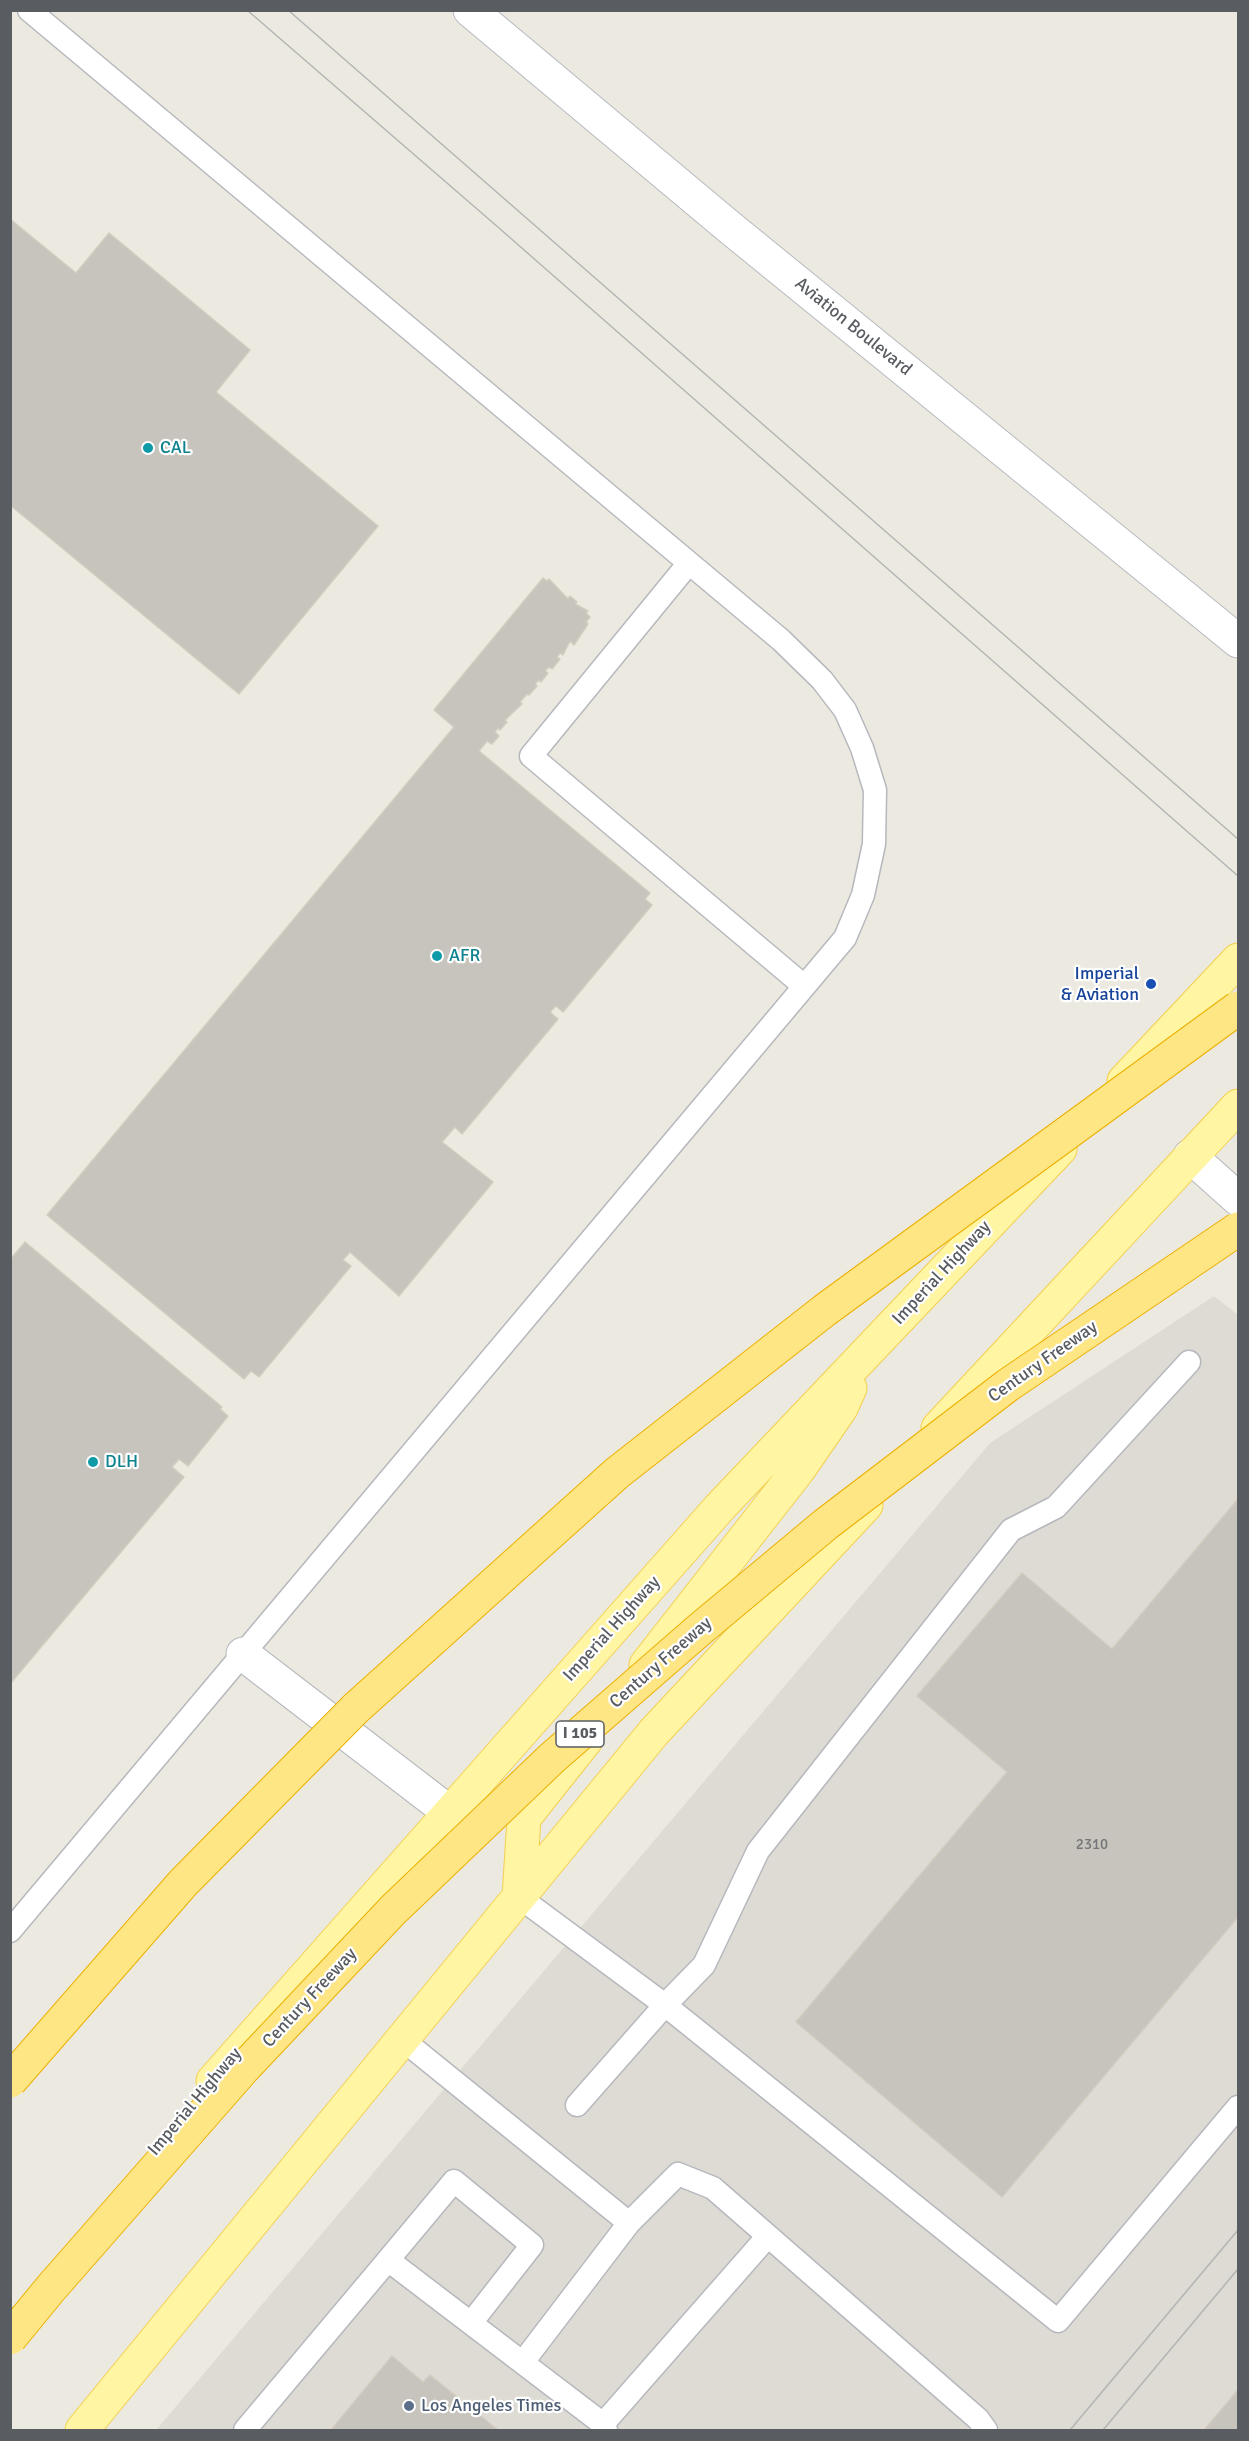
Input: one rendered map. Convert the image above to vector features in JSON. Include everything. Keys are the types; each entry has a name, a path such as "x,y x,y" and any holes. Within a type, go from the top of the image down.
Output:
{"highway":[{"path":"10,2082 183,1883 356,1708 617,1473 825,1310 1239,1008"},
{"name":"Century Freeway","path":"10,2338 58,2279 243,2069 393,1910 552,1758 699,1630 826,1524 1008,1385 1239,1229"}],"main road":[{"name":"Aviation Boulevard","path":"470,10 728,226 1239,641"},
{"name":"Imperial Highway","path":"10,2322 261,2024 720,1507 1239,960"},
{"path":"82,2430 654,1732 1239,1106"},
{"path":"1190,1156 1239,1199"},
{"path":"519,1897 524,1818 799,1469 841,1408 866,1354"},
{"path":"243,1654 449,1812"}],"lane":[{"path":"10,1931 845,938 863,895 874,844 875,790 862,748 845,710 822,680 782,640 29,10"},
{"path":"689,563 531,756 804,986"},
{"path":"578,2105 665,2005 704,1965 758,1851 1011,1530 1056,1507 1189,1362"},
{"path":"519,1897 665,2005 1058,2321 1239,2107"},
{"path":"403,2040 629,2223"},
{"path":"523,2362 629,2223 678,2174 713,2188 978,2419 986,2430"},
{"path":"245,2430 454,2181 531,2245 471,2323"},
{"path":"388,2260 605,2427 768,2236"}],"shaded area":[{"path":"1214,1296 1238,1315 1238,2430 156,2430 990,1443"}],"building":[{"name":"CAL","path":"10,219 76,273 109,233 250,350 216,392 378,526 239,694 10,505"},
{"name":"AFR","path":"543,578 547,581 549,579 568,599 570,596 577,602 575,604 588,611 586,613 590,617 586,622 588,624 574,645 570,641 563,655 560,653 557,657 560,659 552,669 549,667 545,671 548,673 541,682 539,680 535,684 537,686 520,702 522,704 505,720 507,722 500,730 498,728 495,732 499,736 492,744 487,741 479,751 650,893 645,899 652,905 563,1012 556,1006 550,1012 558,1019 462,1134 455,1127 442,1142 493,1182 399,1296 350,1252 343,1260 351,1266 259,1377 251,1371 244,1379 47,1215 454,727 434,710"},
{"name":"DLH","path":"25,1242 222,1407 220,1409 228,1416 188,1466 179,1459 172,1467 184,1477 10,1684 10,1260"},
{"path":"1238,1499 1238,1917 1002,2197 796,2022 1007,1772 917,1696 1022,1573 1112,1649"},
{"name":"Los Angeles Times","path":"392,2356 423,2382 430,2375 498,2430 331,2430"},
{"path":"1238,2390 1238,2430 1204,2430"}],"tram line":[{"path":"247,10 1238,876"},
{"path":"288,10 1238,839"},
{"path":"1070,2430 1238,2230"},
{"path":"1103,2430 1238,2269"}],"place":[{"name":"CAL","path":"148,448"},
{"name":"AFR","path":"437,956"},
{"name":"Imperial & Aviation","path":"1151,984"},
{"name":"DLH","path":"93,1462"},
{"name":"Los Angeles Times","path":"409,2406"}]}
